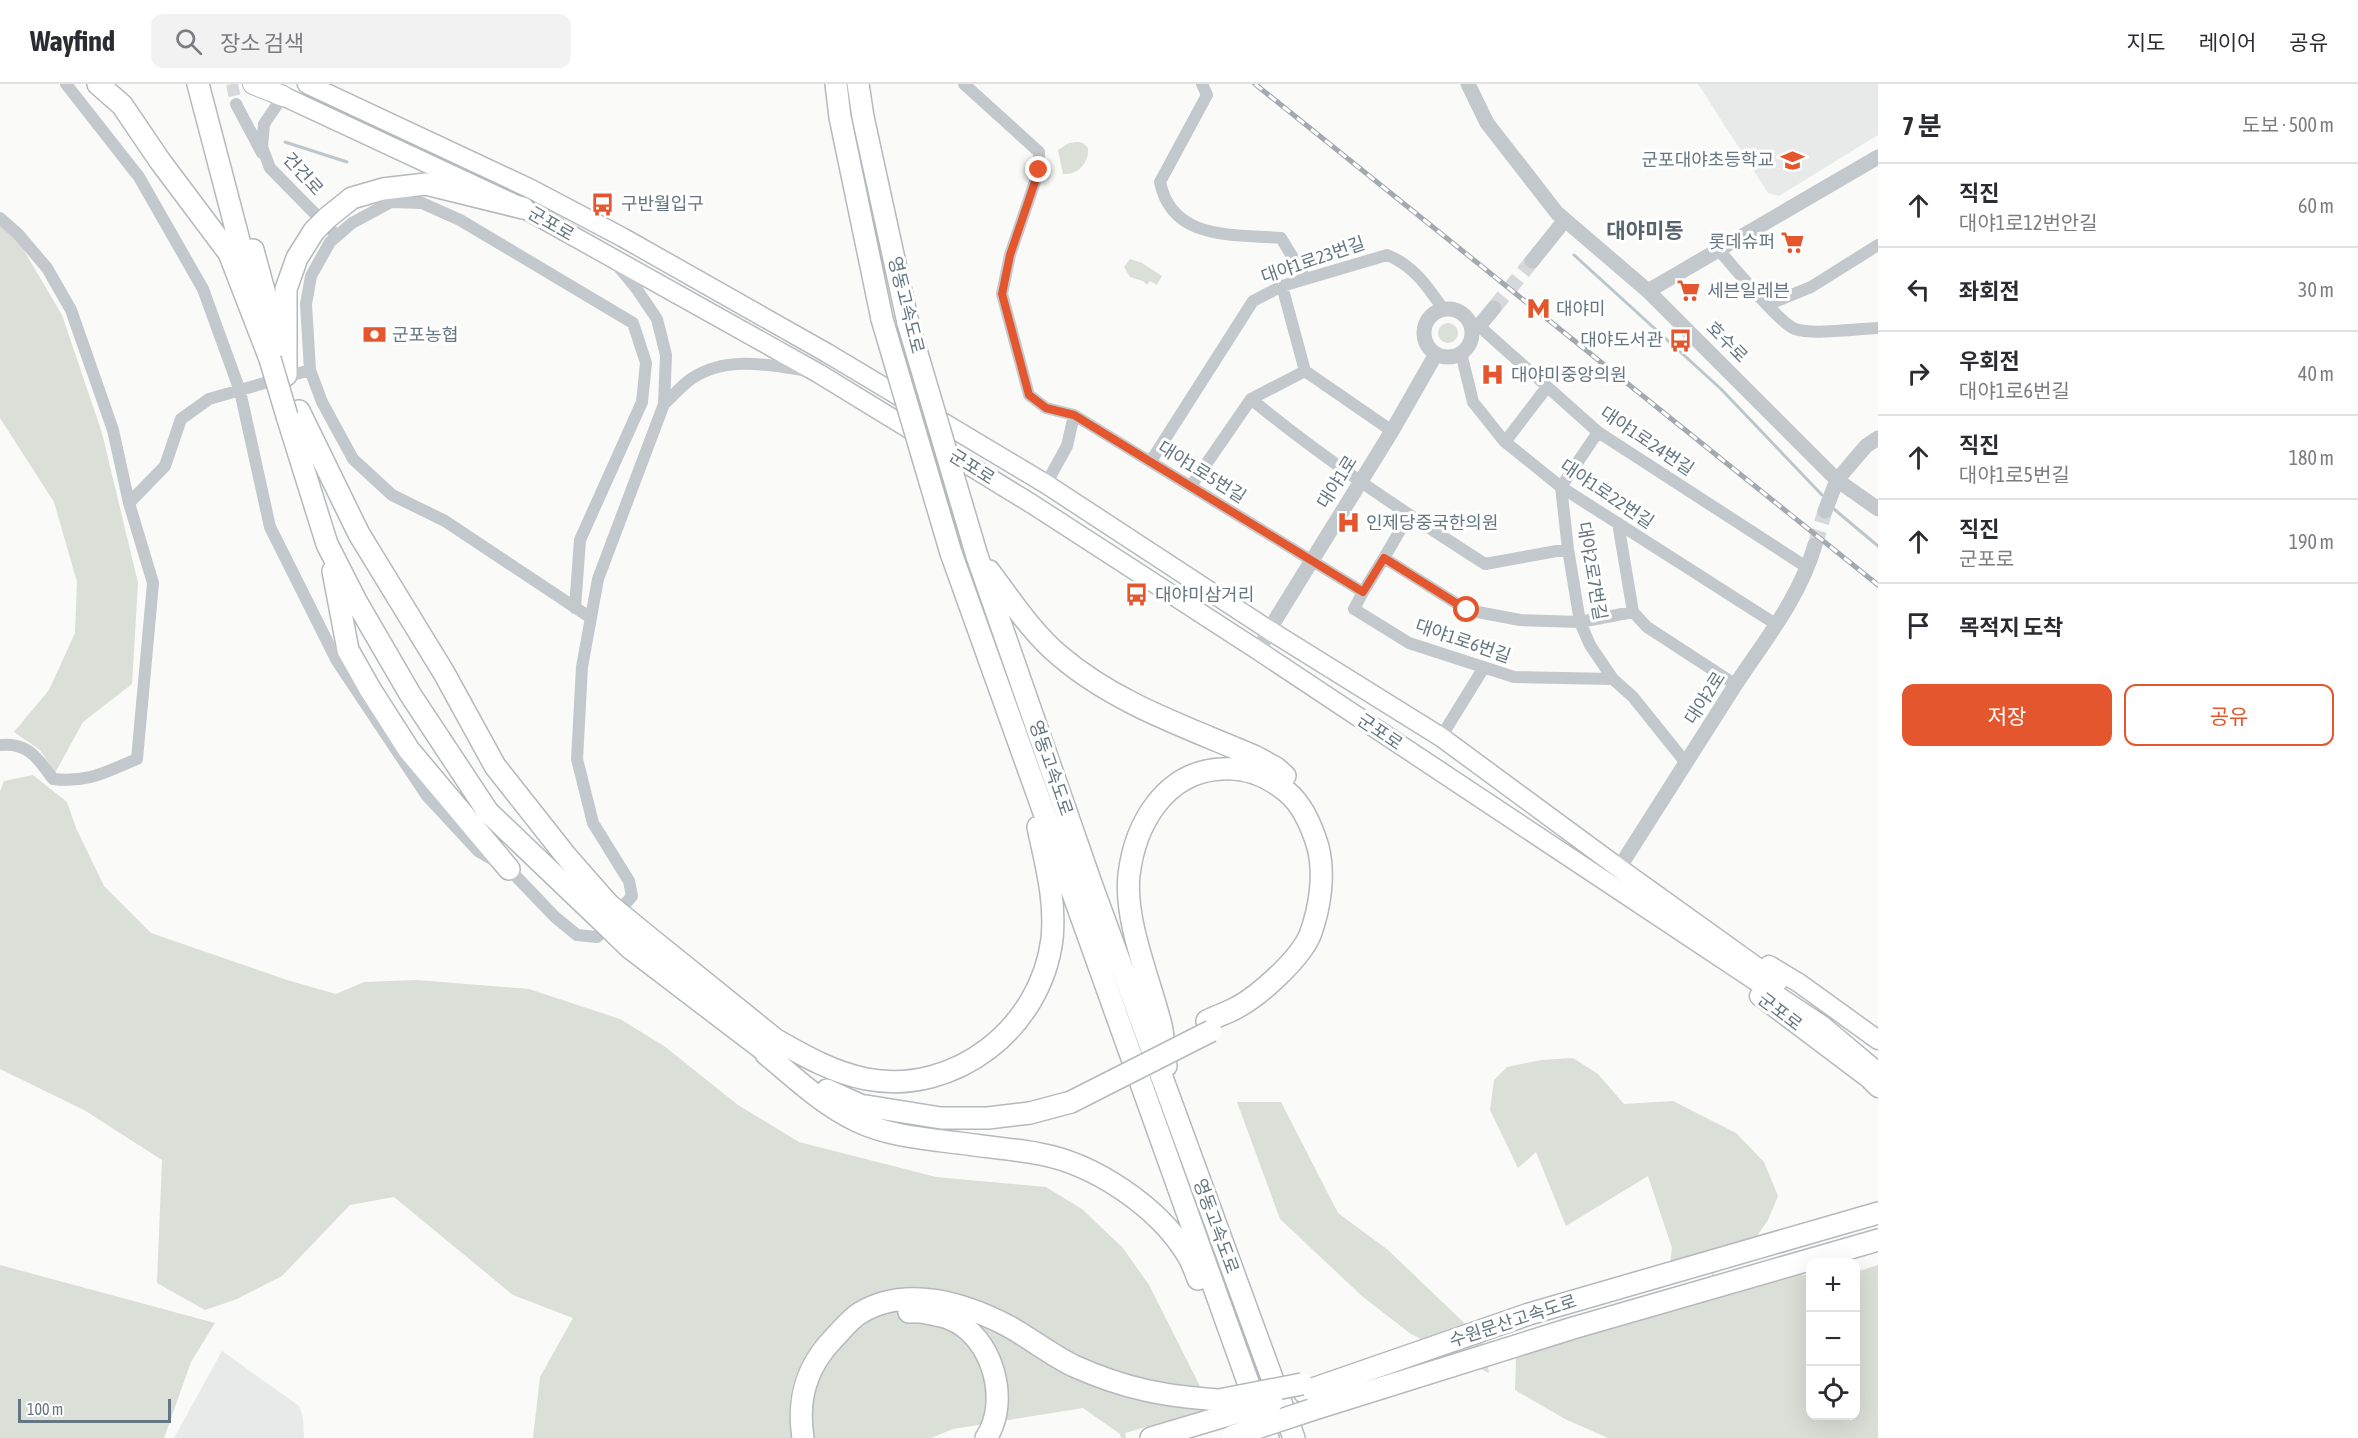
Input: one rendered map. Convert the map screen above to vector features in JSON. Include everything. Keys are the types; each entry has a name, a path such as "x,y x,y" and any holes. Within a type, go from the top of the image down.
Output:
{"highway":[{"path":"98,84 122,105 166,169 229,253 279,364"},
{"path":"198,84 212,115 293,414 327,544 348,650 409,750 509,869"},
{"path":"209,84 212,115"},
{"name":"군포로","path":"253,84 283,96"},
{"name":"영동고속도로","path":"836,84 840,117 882,319 951,553 1268,1438"},
{"name":"영동고속도로","path":"858,84 863,117 908,323 977,556 1088,875 1294,1438"},
{"path":"279,364 285,333 286,289 297,258 352,198 383,189 426,184 524,208"},
{"path":"293,414 358,534 444,674 495,766 566,856 603,911"},
{"path":"327,544 356,601 410,694 489,812 635,940 827,1090 860,1105 941,1118 988,1118 1030,1113 1069,1096 1209,1026 1263,989 1287,967 1309,937 1320,899 1322,862 1314,834 1304,812 1288,793 1266,777 1236,768 1204,770 1175,783 1154,805 1138,835 1129,876 1129,909 1161,1028 1169,1099"},
{"path":"977,556 1058,655 1089,678 1124,699 1276,768 1312,805 1325,831 1333,861 1332,901 1321,940 1297,975 1243,1016 1209,1026"},
{"path":"768,1045 866,1079 896,1082 952,1070 978,1058 1012,1029 1031,1001 1045,971 1052,939 1053,893 1020,744"},
{"path":"768,1045 822,1100 858,1122 900,1135 1042,1154 1080,1167 1118,1186 1160,1221 1187,1254 1255,1402"},
{"name":"수원문산고속도로","path":"1231,1437 1306,1395 1356,1374 1529,1314 1878,1213"},
{"name":"수원문산고속도로","path":"1151,1438 1222,1408 1306,1395 1573,1328 1878,1240"},
{"path":"803,1438 802,1401 807,1376 824,1348 859,1313 884,1302 916,1298 944,1302 971,1310 1007,1326 1072,1365 1127,1387 1222,1408"},
{"path":"813,1438 814,1403 821,1376 836,1352 851,1335 871,1323 889,1314 917,1311 952,1319 973,1335 990,1358 997,1381 997,1412 986,1438"}],"main road":[{"name":"군포로","path":"307,84 531,189 622,237 827,353 1046,484 1269,630 1441,737 1619,868 1833,1019 1878,1055"},
{"path":"333,84 352,97 352,105"},
{"name":"군포로","path":"283,96 524,208 818,373 1032,504 1259,651 1822,1025 1878,1072"},
{"name":"군포로","path":"1654,913 1705,960 1739,982 1868,1078 1878,1088"},
{"name":"군포로","path":"1739,954 1768,964 1799,982 1878,1040"}],"street":[{"path":"66,84 139,177 203,289 240,391 270,527 337,661 428,796 478,851 509,869 555,917 577,935 597,937 632,896 630,881 593,824 577,759 582,667 598,579 664,404 666,355 657,320 613,259"},
{"path":"964,84 1039,152 1039,170 1010,255 1002,294 1029,395 1046,408 1074,415 1067,446 1046,484"},
{"path":"1202,84 1207,94 1160,182 1163,198 1173,214 1189,225 1213,233 1281,238 1306,279"},
{"name":"호수로","path":"1468,84 1487,123 1557,213 1648,291 1837,480 1878,509"},
{"name":"건건로","path":"283,96 264,124 262,147 270,168 326,228"},
{"path":"236,104 270,168"},
{"path":"1648,291 1878,157"},
{"path":"575,608 580,540 642,402 646,363 633,323 460,220 422,203 391,202 352,223 326,228 330,242 311,276 306,304 310,370 322,402 353,459 392,495 445,521 575,608 591,618"},
{"path":"0,218 18,234 47,268 71,310 113,430 129,502 153,583 138,759 84,781 65,781 53,779 28,750 9,744 0,746"},
{"path":"1532,261 1565,220"},
{"path":"1767,305 1811,287 1878,245"},
{"path":"1718,249 1767,305 1793,329 1814,331 1878,328"},
{"name":"대야1로23번길","path":"1151,461 1253,301 1282,286 1387,255 1398,259 1424,282 1443,309"},
{"path":"1282,286 1305,371 1392,431"},
{"path":"1475,326 1457,310 1443,309 1434,313 1428,320 1424,329 1425,339 1436,354 1449,357 1461,353 1471,342 1475,326 1494,308"},
{"name":"대야1로24번길","path":"1475,326 1598,432 1808,568"},
{"name":"대야1로22번길","path":"1461,353 1473,402 1505,442 1561,487 1777,625"},
{"name":"대야1로","path":"1259,651 1269,630 1392,431 1436,354"},
{"path":"664,404 692,379 716,366 745,363 818,373"},
{"path":"129,502 165,466 181,419 209,399 310,370"},
{"path":"1191,486 1251,399 1305,371"},
{"path":"1505,442 1547,387"},
{"path":"1251,399 1296,436 1360,483 1485,564 1568,549"},
{"name":"대야1로5번길","path":"1074,415 1311,562"},
{"path":"1561,487 1598,432"},
{"path":"1825,511 1837,480 1866,446 1878,438"},
{"name":"대야2로7번길","path":"1561,487 1580,622 1590,645 1613,679 1633,697 1686,764"},
{"path":"1311,562 1363,592 1409,515"},
{"path":"1618,523 1634,612 1647,627 1736,685"},
{"name":"대야2로","path":"1619,868 1777,625 1808,568 1815,544"},
{"path":"1384,558 1467,610 1520,620 1580,622 1634,612"},
{"name":"대야1로6번길","path":"1363,592 1354,609 1409,644 1514,677 1613,679"},
{"path":"1441,737 1483,669"}],"shaded area":[{"name":"군포대야초등학교","path":"1698,84 1878,84 1878,135 1779,196 1768,193"},
{"path":"1078,142 1088,148 1087,159 1078,170 1063,174 1058,150 1069,143"},
{"path":"0,223 16,237 62,315 102,433 138,583 132,684 83,722 55,773 40,750 14,732 49,690 75,633 77,582 54,502 0,418"},
{"path":"1130,259 1142,263 1162,276 1157,285 1150,281 1147,285 1143,281 1130,277 1124,267"},
{"path":"1448,323 1455,326 1458,333 1455,340 1448,343 1441,340 1438,333 1441,326"},
{"path":"33,775 67,802 76,828 104,886 151,933 287,980 336,994 364,982 417,980 529,989 620,1019 664,1046 738,1105 799,1142 936,1177 1046,1187 1082,1209 1123,1248 1149,1285 1211,1408 1125,1433 1126,1438 1121,1438 1120,1434 1083,1408 953,1429 931,1438 533,1438 540,1377 573,1318 513,1295 394,1197 350,1205 282,1276 237,1299 205,1310 157,1283 162,1160 84,1110 0,1069 0,792 4,781"},
{"path":"1573,1058 1598,1074 1624,1104 1673,1101 1736,1133 1764,1162 1778,1196 1768,1220 1755,1239 1709,1253 1718,1294 1791,1274 1806,1275 1806,1420 1860,1420 1860,1271 1878,1265 1878,1438 1608,1438 1565,1419 1515,1390 1516,1358 1717,1295 1707,1254 1670,1264 1672,1248 1648,1176 1566,1226 1536,1152 1518,1168 1490,1110 1494,1080 1507,1067 1541,1060"},
{"path":"1237,1102 1281,1102 1338,1213 1388,1250 1482,1340 1489,1373 1411,1334 1363,1297 1280,1219"},
{"path":"0,1265 215,1323 191,1362 164,1438 0,1438"},
{"path":"222,1351 299,1406 303,1417 304,1438 174,1438"}],"waterway":[{"path":"285,142 347,162"},
{"path":"1574,255 1721,389 1822,495"},
{"path":"1834,509 1878,546"}],"tunnel":[{"path":"232,84 236,104"},
{"path":"1494,308 1532,261"},
{"path":"1815,545 1825,511"}],"railway":[{"path":"1255,84 1878,585"}],"place":[{"name":"군포대야초등학교","path":"1792,160"},
{"name":"구반월입구","path":"603,204"},
{"name":"롯데슈퍼","path":"1793,242"},
{"name":"세븐일레븐","path":"1689,291"},
{"name":"대야미","path":"1538,309"},
{"name":"군포농협","path":"374,335"},
{"name":"대야도서관","path":"1681,340"},
{"name":"대야미중앙의원","path":"1493,375"},
{"name":"인제당중국한의원","path":"1348,523"},
{"name":"대야미삼거리","path":"1137,595"}],"district":[{"name":"대야미동","path":"1645,231"}],"route":[{"path":"1039,170 1010,255 1002,294 1029,395 1046,408 1074,415 1363,592 1384,558 1467,610"}]}
